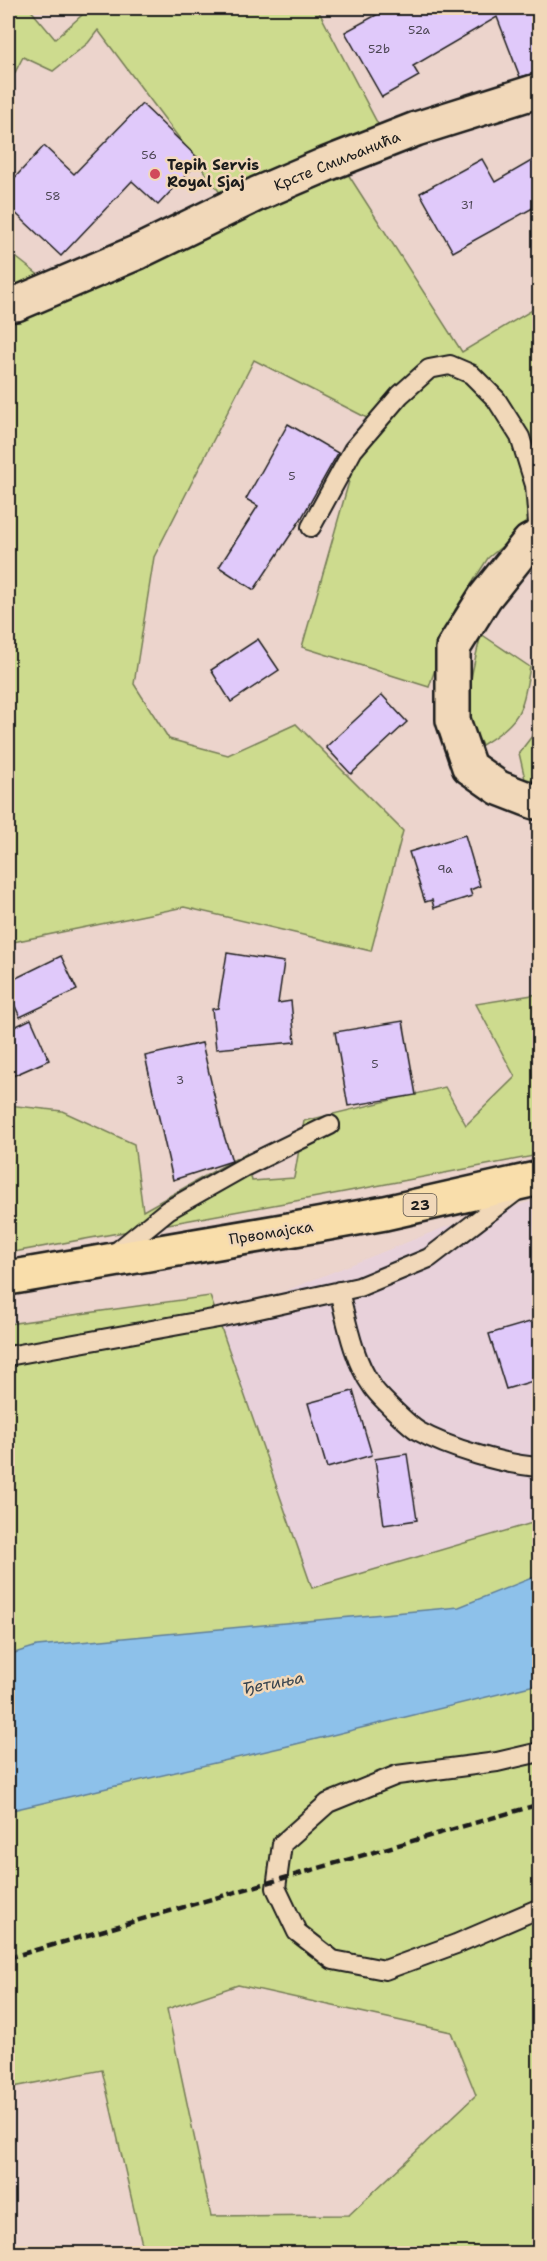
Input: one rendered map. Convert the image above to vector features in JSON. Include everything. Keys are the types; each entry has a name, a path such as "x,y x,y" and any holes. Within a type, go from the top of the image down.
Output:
{"main road":[{"name":"Првомајска","path":"8,1278 385,1213 536,1178"}],"street":[{"name":"Крсте Смиљанића","path":"8,305 88,274 200,224 257,194 327,164 416,129 540,90"},
{"path":"539,536 529,542 485,597 453,648 453,720 469,766 499,788 540,802"}],"lane":[{"path":"311,527 353,450 400,395 429,369 450,364 471,374 496,399 520,437 535,485 539,536"},
{"path":"105,1261 168,1210 244,1167 330,1125"},
{"name":"Првомајска","path":"8,1356 218,1318 358,1287 429,1258 536,1178"},
{"path":"339,1292 352,1344 372,1387 417,1430 468,1452 519,1466 540,1467"},
{"path":"540,1752 497,1762 397,1775 328,1803 282,1844 276,1888 297,1932 333,1960 385,1970 456,1944 540,1908"}],"shaded area":[{"path":"539,1199 539,1521 312,1588 218,1318 445,1227"}],"green space":[{"path":"8,8 29,8 55,39 90,8 317,8 382,132 227,202 98,30 88,43 53,71 23,57 8,86"},
{"path":"346,171 462,352 539,306 539,516 488,558 455,610 429,687 302,647 367,418 254,360 154,557 134,684 169,739 228,755 296,724 403,831 371,951 184,907 8,943 8,316 179,248"},
{"path":"8,251 50,284 8,300"},
{"path":"481,634 530,667 525,694 518,713 505,729 482,745 473,728 469,705 471,681"},
{"path":"539,727 539,781 525,779 519,753"},
{"path":"539,994 539,1155 8,1253 8,1105 62,1111 134,1144 143,1211 246,1153 252,1181 294,1178 304,1121 445,1087 466,1125 515,1077 476,1004"},
{"path":"210,1296 312,1588 539,1521 539,2253 144,2253 102,2070 8,2088 8,1324","holes":["238,1985 451,2032 476,2095 349,2215 211,2216 167,2009"]}],"water":[{"name":"Ђетиња","path":"539,1575 539,1684 288,1746 8,1811 8,1655 37,1646 459,1607"}],"building":[{"path":"389,8 540,8 540,72 520,77 497,17 413,66 419,76 382,97 345,32"},
{"path":"142,104 200,160 158,205 132,181 61,256 8,206 8,185 44,146 74,174"},
{"path":"540,156 540,204 453,252 420,193 482,159 495,182"},
{"path":"288,424 338,453 301,519 254,590 219,567 258,506 246,499"},
{"path":"258,639 279,670 231,702 211,670"},
{"path":"382,695 407,722 351,774 326,747"},
{"path":"465,835 480,886 470,890 472,896 434,908 432,900 425,902 409,852"},
{"path":"227,953 284,962 278,1003 291,1001 295,1042 216,1049 212,1009 218,1008"},
{"path":"61,956 77,990 20,1017 8,991 8,982"},
{"path":"31,1019 49,1060 8,1078 8,1030"},
{"path":"403,1021 416,1095 348,1106 335,1032"},
{"path":"202,1043 222,1129 232,1161 173,1180 145,1056"},
{"path":"540,1319 540,1379 506,1389 489,1334"},
{"path":"353,1391 372,1455 327,1468 308,1403"},
{"path":"407,1454 417,1520 384,1525 375,1459"}],"railway":[{"path":"8,1958 540,1804"}],"place":[{"name":"Tepih Servis Royal Sjaj","path":"155,174"}]}
